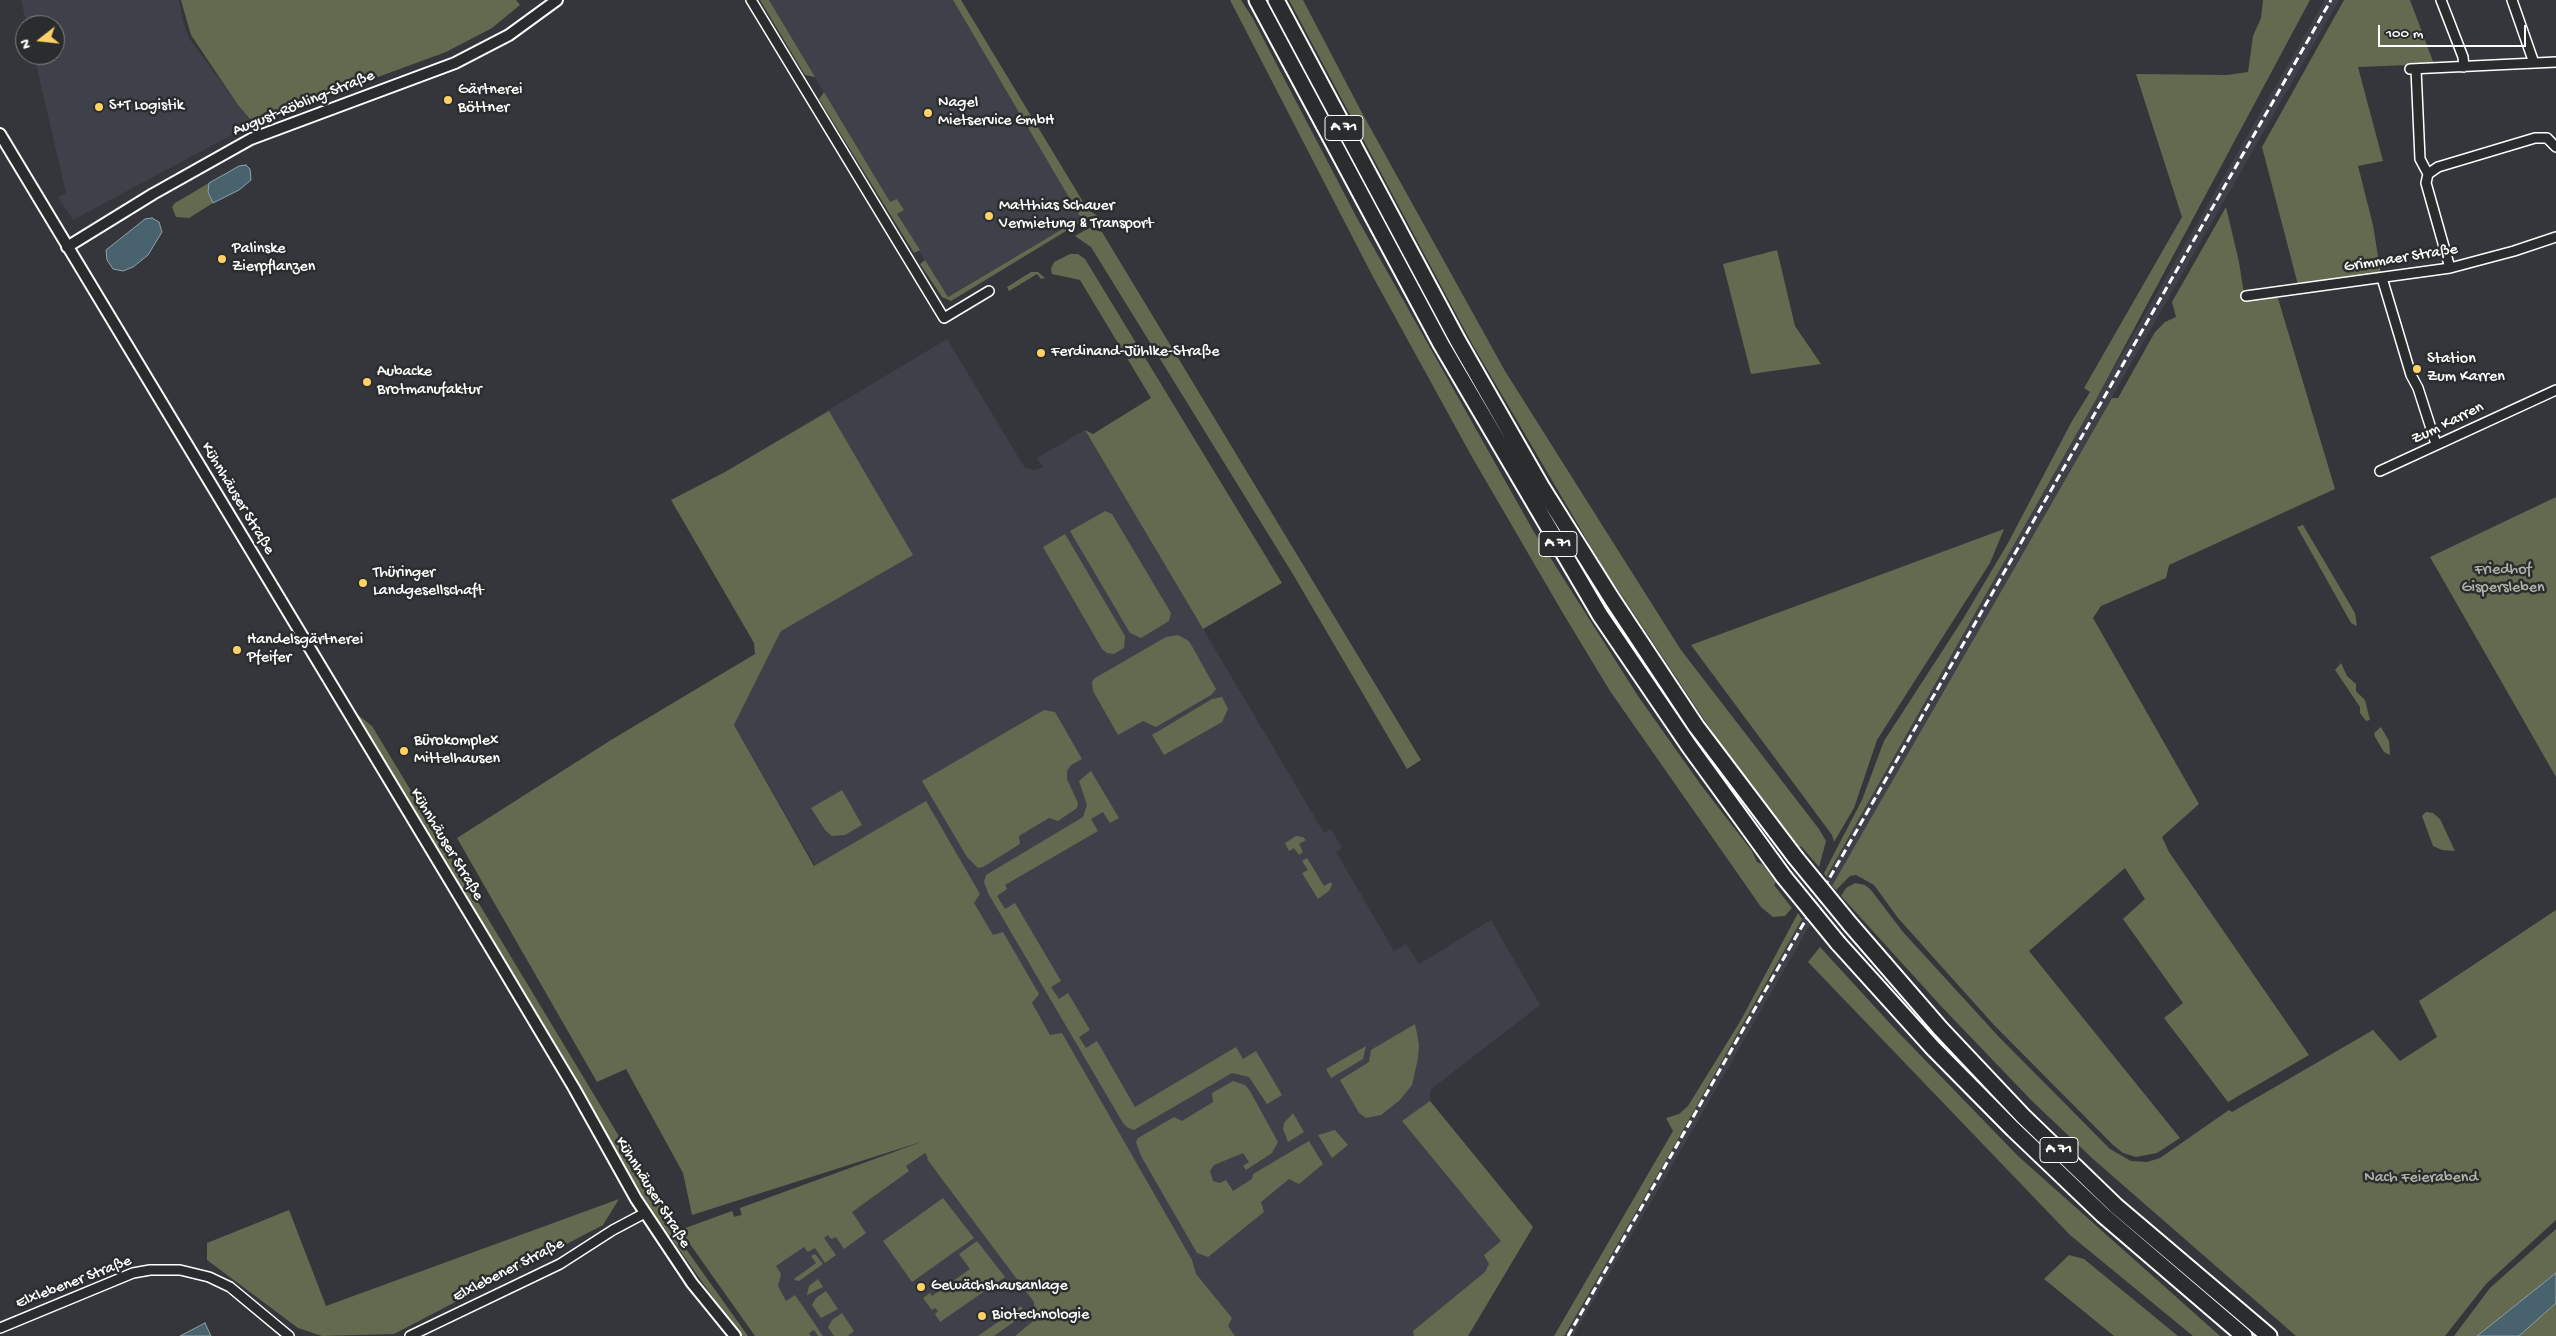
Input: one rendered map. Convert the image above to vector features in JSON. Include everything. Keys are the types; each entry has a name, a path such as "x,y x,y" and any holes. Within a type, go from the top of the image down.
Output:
{"highway":[{"path":"1247,0 1268,20"},
{"name":"A 71","path":"1257,0 1441,344 1595,607 1689,746 1784,877 1838,943 1932,1047 2013,1129 2125,1234 2244,1336"},
{"name":"A 71","path":"1276,0 1458,341 1541,486 1612,599 1696,726 1795,857 1940,1028 2023,1116 2116,1206 2269,1336"},
{"path":"1282,0 1284,15"}],"street":[{"name":"August-Röbling-Straße","path":"67,247 154,194 251,139 455,63 509,35 557,0"},
{"path":"751,0 944,318 989,291"},
{"path":"2441,0 2463,57 2464,66"},
{"path":"2512,0 2534,62"},
{"path":"2428,174 2420,159 2413,69 2556,62"},
{"name":"Kühnhäuser Straße","path":"0,134 491,949 645,1213 692,1284 735,1336"},
{"path":"2450,268 2426,182 2428,174 2438,167 2535,138 2547,138 2556,147"},
{"name":"Grimmaer Straße","path":"2246,296 2450,268 2514,252 2556,237"},
{"path":"2382,278 2411,375 2418,388 2436,444"},
{"name":"Zum Karren","path":"2380,471 2556,390"},
{"name":"Elxlebener Straße","path":"410,1336 560,1264 612,1230 645,1213"},
{"name":"Elxlebener Straße","path":"0,1328 133,1273 150,1270 180,1270 209,1277 230,1287 289,1336"}],"shaded area":[{"path":"21,0 179,0 184,25 189,38 252,124 73,220 58,197 66,193 36,65 65,65 65,15 25,15"},
{"name":"Nagel Mietservice GmbH","path":"769,0 953,0 1081,218 947,297 897,214 904,210 897,199 890,203"},
{"path":"2325,0 2339,0 1676,1159 1573,1336 1564,1336 1739,1031 2098,396"},
{"path":"947,339 1025,468 1035,470 1043,467 1037,458 1085,430 1324,833 1331,829 1342,848 1336,852 1394,951 1406,944 1419,964 1491,920 1540,1005 1430,1090 1430,1101 1533,1227 1468,1336 1087,1336 734,725 781,631 725,472"},
{"path":"944,1134 1071,1336 755,1336 680,1230 732,1211 735,1216 740,1215 740,1208"}],"green space":[{"path":"181,0 516,0 520,5 492,28 446,52 253,123 238,105 191,35"},
{"path":"760,0 769,0 815,77 805,75"},
{"path":"953,0 961,0 1088,210 1098,216 1089,217 951,301 942,297 920,264 925,260 948,297 1081,218"},
{"path":"1230,0 1241,0 1252,17 1357,218 1534,532 1638,696 1701,785 1752,851 1757,862 1762,864 1776,882 1774,885 1792,908 1785,916 1773,917 1761,907 1610,691 1472,457 1372,275"},
{"path":"1289,0 1303,0 1361,111 1505,371 1681,650 1819,829 1826,841 1819,867 1801,846 1800,848 1715,736 1601,564 1471,342"},
{"path":"2263,0 2310,0 2098,396 1826,877 1824,873 1862,800 1884,741 1963,619 2008,543 2072,421 2090,392 2084,388 2182,217 2136,74 2227,75 2248,72 2253,36 2261,18"},
{"path":"2344,0 2410,0 2434,64 2358,67 2383,161 2358,166 2373,225 2381,275 2298,285 2262,147"},
{"path":"824,92 890,202 897,199 904,210 897,214 920,250 914,253 819,99"},
{"path":"209,183 208,192 213,203 189,218 176,217 172,207 175,203"},
{"path":"2226,207 2239,262 2245,300 2277,295 2335,489 2169,565 2166,578 2101,606 2093,618 2199,804 2162,837 2169,852 2309,1055 2228,1102 2164,1018 2183,1003 2123,919 2145,899 2125,868 2029,951 2180,1138 2157,1153 2136,1157 2123,1153 2113,1145 1994,1025 1898,918 1874,885 1856,875 1850,876 1836,890 1832,886 2112,398 2118,398 2155,332 2165,322 2176,317 2172,302"},
{"path":"1089,228 1102,232 1421,760 1407,769 1294,576 1091,247 1075,236"},
{"path":"1777,250 1795,326 1821,364 1751,374 1723,264"},
{"path":"1070,254 1078,254 1085,259 1282,583 1203,629 1085,430 1093,434 1151,398 1080,280 1052,274 1051,269 1054,262"},
{"path":"1031,272 1038,272 1045,278 1041,279 1037,274 1009,291 1007,287"},
{"path":"829,411 913,555 781,631 734,725 814,866 926,801 980,894 974,903 993,935 1003,932 1039,994 1032,1003 1050,1035 1062,1033 1192,1260 1196,1274 1232,1318 1228,1326 1235,1336 1015,1336 1032,1322 1035,1315 1034,1302 927,1159 925,1153 906,1166 909,1171 852,1212 866,1233 844,1249 836,1237 831,1239 828,1235 824,1238 836,1255 825,1263 815,1248 808,1252 804,1247 776,1266 781,1274 778,1286 786,1301 795,1295 823,1336 818,1336 814,1330 809,1333 811,1336 755,1336 680,1230 732,1211 734,1217 742,1215 740,1208 924,1141 692,1215 683,1173 626,1069 597,1082 457,838 611,740 755,654 754,643 671,500 725,472"},
{"name":"Friedhof Gispersleben","path":"2556,497 2556,777 2430,557"},
{"path":"1105,511 1112,514 1171,613 1169,621 1141,638 1130,633 1070,531"},
{"path":"2303,525 2355,613 2357,626 2351,623 2297,527"},
{"path":"2004,529 1990,563 1877,740 1854,808 1834,842 1832,835 1691,645"},
{"path":"1065,534 1125,636 1124,648 1114,654 1107,653 1102,649 1043,547"},
{"path":"1178,635 1189,641 1216,689 1211,695 1156,727 1143,721 1118,735 1093,691 1092,682 1095,678 1166,637"},
{"path":"323,660 357,714 372,726 658,1201 671,1228 748,1336 740,1336 648,1205 324,665"},
{"path":"2341,663 2347,676 2356,684 2356,691 2365,700 2370,720 2366,721 2360,713 2360,707 2335,670"},
{"path":"1222,697 1228,709 1222,722 1164,755 1152,735 1212,699"},
{"path":"1044,710 1055,712 1082,759 1071,765 1067,771 1067,779 1078,803 1077,808 1058,821 1049,818 1019,836 1020,844 983,867 978,868 967,857 922,781"},
{"path":"2381,727 2389,741 2390,755 2384,752 2375,737 2374,733"},
{"path":"1091,771 1119,818 1110,823 1103,812 1091,819 1098,831 1005,885 1007,889 997,896 1005,909 1015,903 1061,981 1051,987 1059,999 1068,993 1090,1030 1079,1037 1086,1048 1097,1041 1135,1107 1236,1047 1243,1059 1256,1051 1282,1095 1267,1104 1249,1077 1232,1073 1134,1130 1128,1128 1123,1123 988,893 984,882 986,875 1083,817 1087,805 1079,781"},
{"path":"842,790 862,825 845,835 832,836 825,830 811,808"},
{"path":"2426,812 2433,813 2440,819 2455,851 2442,850 2433,846 2422,816"},
{"path":"1296,836 1303,837 1306,840 1299,844 1303,852 1299,855 1294,848 1289,851 1285,843"},
{"path":"1307,858 1324,886 1331,882 1332,885 1329,891 1318,899 1302,873 1308,870 1302,861"},
{"name":"Nach Feierabend","path":"1855,883 1865,885 1871,890 1903,932 1999,1037 2110,1149 2131,1161 2147,1162 2160,1158 2229,1110 2232,1112 2373,1030 2400,1061 2437,1037 2419,1001 2556,910 2556,1220 2486,1284 2445,1336 2296,1336 2093,1159 2031,1100 1940,1005 1841,896 1846,888"},
{"path":"1798,913 1802,919 1670,1153 1564,1336 1554,1336 1673,1131 1666,1118 1679,1114 1688,1106 1741,1020"},
{"path":"1820,947 1896,1030 2018,1156 2220,1336 2193,1336 2070,1235 1808,962"},
{"path":"1415,1024 1419,1044 1412,1085 1400,1100 1381,1115 1366,1118 1359,1113 1340,1080 1369,1062 1371,1050"},
{"path":"1366,1046 1363,1059 1331,1078 1326,1069"},
{"path":"1233,1081 1245,1085 1250,1091 1278,1142 1272,1153 1246,1170 1243,1166 1249,1162 1243,1153 1214,1165 1210,1171 1213,1181 1220,1183 1226,1180 1233,1191 1252,1179 1253,1174 1309,1141 1323,1164 1299,1184 1289,1179 1261,1202 1264,1212 1208,1257 1197,1253 1141,1156 1136,1142 1138,1138 1174,1117 1182,1121 1213,1102 1212,1093"},
{"path":"1430,1101 1533,1227 1468,1336 1414,1336 1413,1331 1485,1272 1489,1264 1484,1255 1501,1241 1402,1121"},
{"path":"1293,1113 1304,1132 1288,1142 1283,1129 1284,1123"},
{"path":"1335,1130 1348,1145 1332,1158 1318,1135"},
{"path":"943,1198 974,1238 912,1282 883,1241"},
{"path":"619,1199 603,1225 394,1334 322,1336 298,1328 207,1260 207,1243 289,1210 326,1306"},
{"path":"2556,1229 2556,1273 2477,1336 2454,1336 2490,1288"},
{"path":"977,1241 1005,1277 940,1322 935,1314 938,1311 935,1308 932,1310 923,1298 930,1293 932,1296 970,1269 959,1254"},
{"path":"815,1254 823,1264 799,1281 795,1280 816,1263 811,1256"},
{"path":"2069,1255 2084,1259 2178,1336 2114,1336 2044,1279"},
{"path":"818,1279 823,1287 807,1295 809,1286"},
{"path":"826,1291 838,1309 821,1318 812,1305 816,1298"},
{"path":"2556,1303 2556,1336 2519,1336"},
{"path":"1021,1306 1023,1310 1022,1316 994,1336 978,1336"},
{"path":"842,1313 854,1331 848,1336 834,1336 828,1327 832,1320"}],"water":[{"path":"246,165 250,169 251,180 239,190 213,203 208,192 209,183 239,166"},
{"path":"152,218 159,222 162,232 148,255 133,267 123,271 113,269 107,260 106,250 145,219"},
{"path":"2556,1273 2556,1303 2519,1336 2477,1336"},
{"path":"205,1323 211,1336 180,1336"}],"railway":[{"path":"1568,1336 2331,0"}],"place":[{"name":"Gärtnerei Böttner","path":"448,100"},
{"name":"S+T Logistik","path":"99,107"},
{"name":"Nagel Mietservice GmbH","path":"928,113"},
{"name":"Matthias Schauer Vermietung & Transport","path":"989,216"},
{"name":"Palinske Zierpflanzen","path":"222,259"},
{"name":"Ferdinand-Jühlke-Straße","path":"1041,353"},
{"name":"Station Zum Karren","path":"2417,369"},
{"name":"Aubacke Brotmanufaktur","path":"367,382"},
{"name":"Thüringer Landgesellschaft","path":"363,583"},
{"name":"Handelsgärtnerei Pfeifer","path":"237,650"},
{"name":"Bürokomplex Mittelhausen","path":"404,751"},
{"name":"Gewächshausanlage","path":"921,1287"},
{"name":"Biotechnologie","path":"982,1316"}]}
